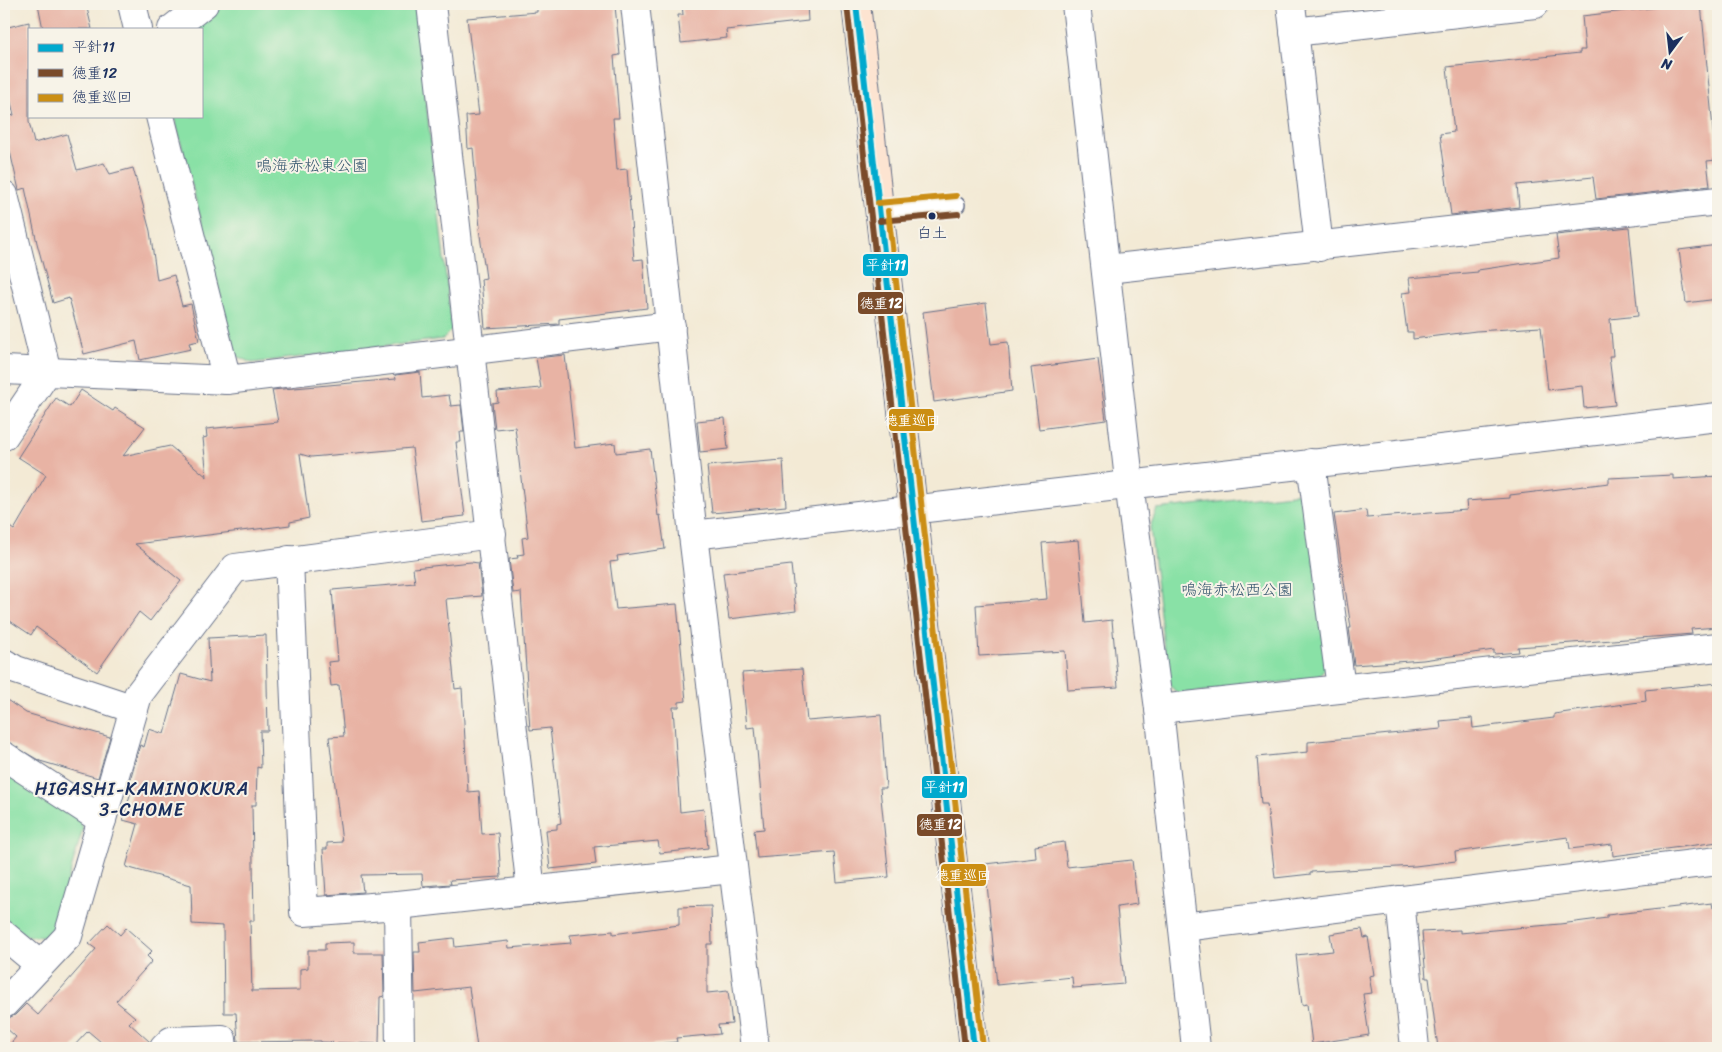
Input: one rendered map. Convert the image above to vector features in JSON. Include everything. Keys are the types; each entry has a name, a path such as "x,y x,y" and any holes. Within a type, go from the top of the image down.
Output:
{"street":[{"path":"132,4 138,28"},
{"path":"173,28 204,4"},
{"path":"430,4 492,534 531,891"},
{"path":"635,4 672,326 693,534 755,1048"},
{"path":"856,4 974,1048"},
{"path":"1076,4 1130,486 1159,709 1196,1048"},
{"path":"1291,4 1319,246"},
{"path":"1294,32 1535,4"},
{"path":"161,118 227,380"},
{"path":"4,195 46,372 4,436"},
{"path":"1107,269 1718,202"},
{"path":"4,370 227,380 469,349 672,326"},
{"path":"693,534 913,511 1311,463 1718,417"},
{"path":"1311,463 1341,688"},
{"path":"4,1004 68,936 138,695 235,568 492,534"},
{"path":"289,560 304,912 398,905 732,869"},
{"path":"1159,709 1718,647"},
{"path":"4,663 16,670 134,709"},
{"path":"4,756 102,820"},
{"path":"1183,927 1718,861"},
{"path":"1400,900 1415,1048"},
{"path":"398,905 400,1048"},
{"path":"4,935 40,965"},
{"path":"164,1048 171,1041 222,1039 223,1048"}],"lane":[{"path":"879,212 957,205"}],"green space":[{"name":"鳴海赤松東公園","path":"225,4 415,4 452,330 443,339 252,363 236,356 175,118 202,118 202,28 194,28"},
{"name":"鳴海赤松西公園","path":"1300,493 1307,503 1327,666 1318,678 1180,694 1176,692 1168,683 1150,527 1157,509"},
{"path":"4,773 11,773 78,816 83,828 55,926 45,937 26,936 4,917"}],"building":[{"path":"38,4 86,4 92,28 43,28"},
{"path":"598,4 598,7 615,6 620,55 614,56 619,118 613,118 617,170 627,169 634,260 643,259 647,308 559,319 559,324 485,328 481,279 486,278 479,228 473,148 468,149 466,116 479,115 467,18 537,12 537,8"},
{"path":"682,4 807,4 808,21 726,30 727,38 681,43 678,15 683,15"},
{"path":"1685,4 1701,4 1716,160 1707,161 1710,186 1596,199 1593,177 1517,185 1519,207 1451,215 1440,134 1454,132 1447,67 1580,53 1580,50 1585,50 1582,16"},
{"path":"29,22 28,118 34,143 67,134 77,170 104,163 110,174 133,168 150,231 157,280 174,275 182,306 191,304 199,341 189,343 191,349 140,360 136,341 84,354 69,298 53,303 25,188 19,190 4,126 4,118 14,115 4,74 4,28"},
{"path":"1629,227 1638,316 1610,319 1613,356 1609,356 1615,405 1584,408 1582,386 1548,390 1541,327 1476,331 1413,339 1413,332 1407,332 1402,293 1411,292 1409,278 1478,272 1478,270 1559,258 1556,235"},
{"path":"1718,245 1718,299 1686,303 1679,250"},
{"path":"986,303 991,344 1008,342 1012,391 934,402 923,312"},
{"path":"565,355 575,448 615,443 616,453 650,449 658,516 660,515 665,549 617,556 618,561 610,562 616,609 677,604 686,701 679,702 679,707 673,707 680,812 704,809 708,848 660,853 658,841 594,847 596,864 550,869 546,830 557,829 557,824 561,823 550,728 530,730 521,592 513,593 509,559 518,558 517,555 524,554 522,538 528,537 515,427 495,429 492,403 498,402 497,392 541,388 536,358"},
{"path":"1098,359 1106,420 1039,429 1031,368"},
{"path":"420,372 422,398 449,395 451,406 461,405 464,432 460,432 461,442 456,442 465,516 421,521 412,448 311,457 300,454 309,518 290,522 290,525 135,544 181,581 150,621 139,612 97,672 36,627 31,635 4,617 4,523 14,530 46,475 18,457 56,398 70,407 81,390 113,411 115,408 145,427 123,456 170,446 207,477 203,438 207,437 206,429 278,422 272,390 396,379 395,375"},
{"path":"725,418 728,449 700,452 697,421"},
{"path":"783,460 786,506 712,513 707,466"},
{"path":"1673,475 1673,479 1718,476 1718,627 1691,629 1692,634 1518,647 1519,652 1494,654 1494,650 1423,660 1354,665 1349,628 1351,628 1334,514 1366,510 1367,518 1467,510 1466,501 1510,498 1510,495 1609,483 1609,478"},
{"path":"1078,540 1085,623 1112,620 1118,687 1068,690 1065,651 979,656 976,605 1047,599 1042,543"},
{"path":"471,562 478,563 482,596 446,599 455,689 462,688 468,792 479,791 482,834 498,833 501,877 450,880 451,884 423,886 422,874 361,875 363,892 326,895 323,849 327,849 327,843 342,842 329,737 344,736 339,685 331,686 328,662 338,661 332,590 415,583 413,568"},
{"path":"791,565 796,611 729,619 723,573"},
{"path":"266,635 268,731 260,731 261,768 257,767 256,805 252,805 254,921 250,921 252,991 300,990 300,969 308,968 308,950 325,950 325,943 354,942 354,953 383,953 384,996 380,997 379,1044 321,1041 238,1042 236,1013 224,1013 223,926 192,924 191,885 126,867 138,824 123,820 132,788 128,787 140,745 144,747 149,729 164,734 181,674 210,682 208,638"},
{"path":"802,669 807,721 881,715 886,788 880,788 889,877 837,882 834,852 757,858 754,830 764,829 755,727 747,728 742,673"},
{"path":"1718,683 1718,842 1613,856 1612,844 1570,849 1568,837 1455,852 1456,861 1415,866 1311,872 1311,874 1275,878 1267,804 1261,804 1257,757 1308,752 1308,742 1441,729 1440,721 1472,718 1473,728 1554,718 1554,714 1646,701 1645,690"},
{"path":"4,698 26,713 110,737 98,778 40,761 4,740"},
{"path":"1064,842 1067,867 1132,860 1137,904 1117,907 1124,984 1073,988 1072,977 997,985 985,864 1036,858 1035,846"},
{"path":"1712,903 1713,908 1718,908 1718,1048 1438,1048 1429,978 1426,978 1422,932 1460,930 1460,933 1560,924 1607,918 1607,915"},
{"path":"711,906 712,944 707,944 707,993 728,991 732,1024 718,1025 720,1034 676,1038 677,1042 616,1048 477,1048 469,987 415,993 414,952 420,952 419,942 454,938 455,947 508,941 509,948 571,943 570,935 613,931 613,934 679,925 679,907"},
{"path":"108,924 120,935 126,928 152,951 147,956 152,961 116,1001 135,1017 129,1023 150,1042 149,1048 108,1048 88,1031 72,1048 7,1048 16,1037 4,1026 4,1019 15,1015 26,1004 38,1015 96,949 89,944"},
{"path":"1362,929 1364,938 1368,937 1374,975 1369,976 1372,993 1363,994 1369,1035 1312,1044 1307,1004 1302,1005 1296,955 1333,951 1330,934"}],"transit line":[{"name":"平針11","path":"856,4 974,1048"},
{"name":"徳重12","path":"847,5 965,1048"},
{"name":"徳重巡回","path":"878,203 956,196"},
{"name":"徳重巡回","path":"888,211 983,1047"},
{"name":"徳重12","path":"880,221 958,214"}],"place":[{"name":"白土","path":"932,216"}],"district":[{"name":"HIGASHI-KAMINOKURA 3-CHOME","path":"142,800"}]}
